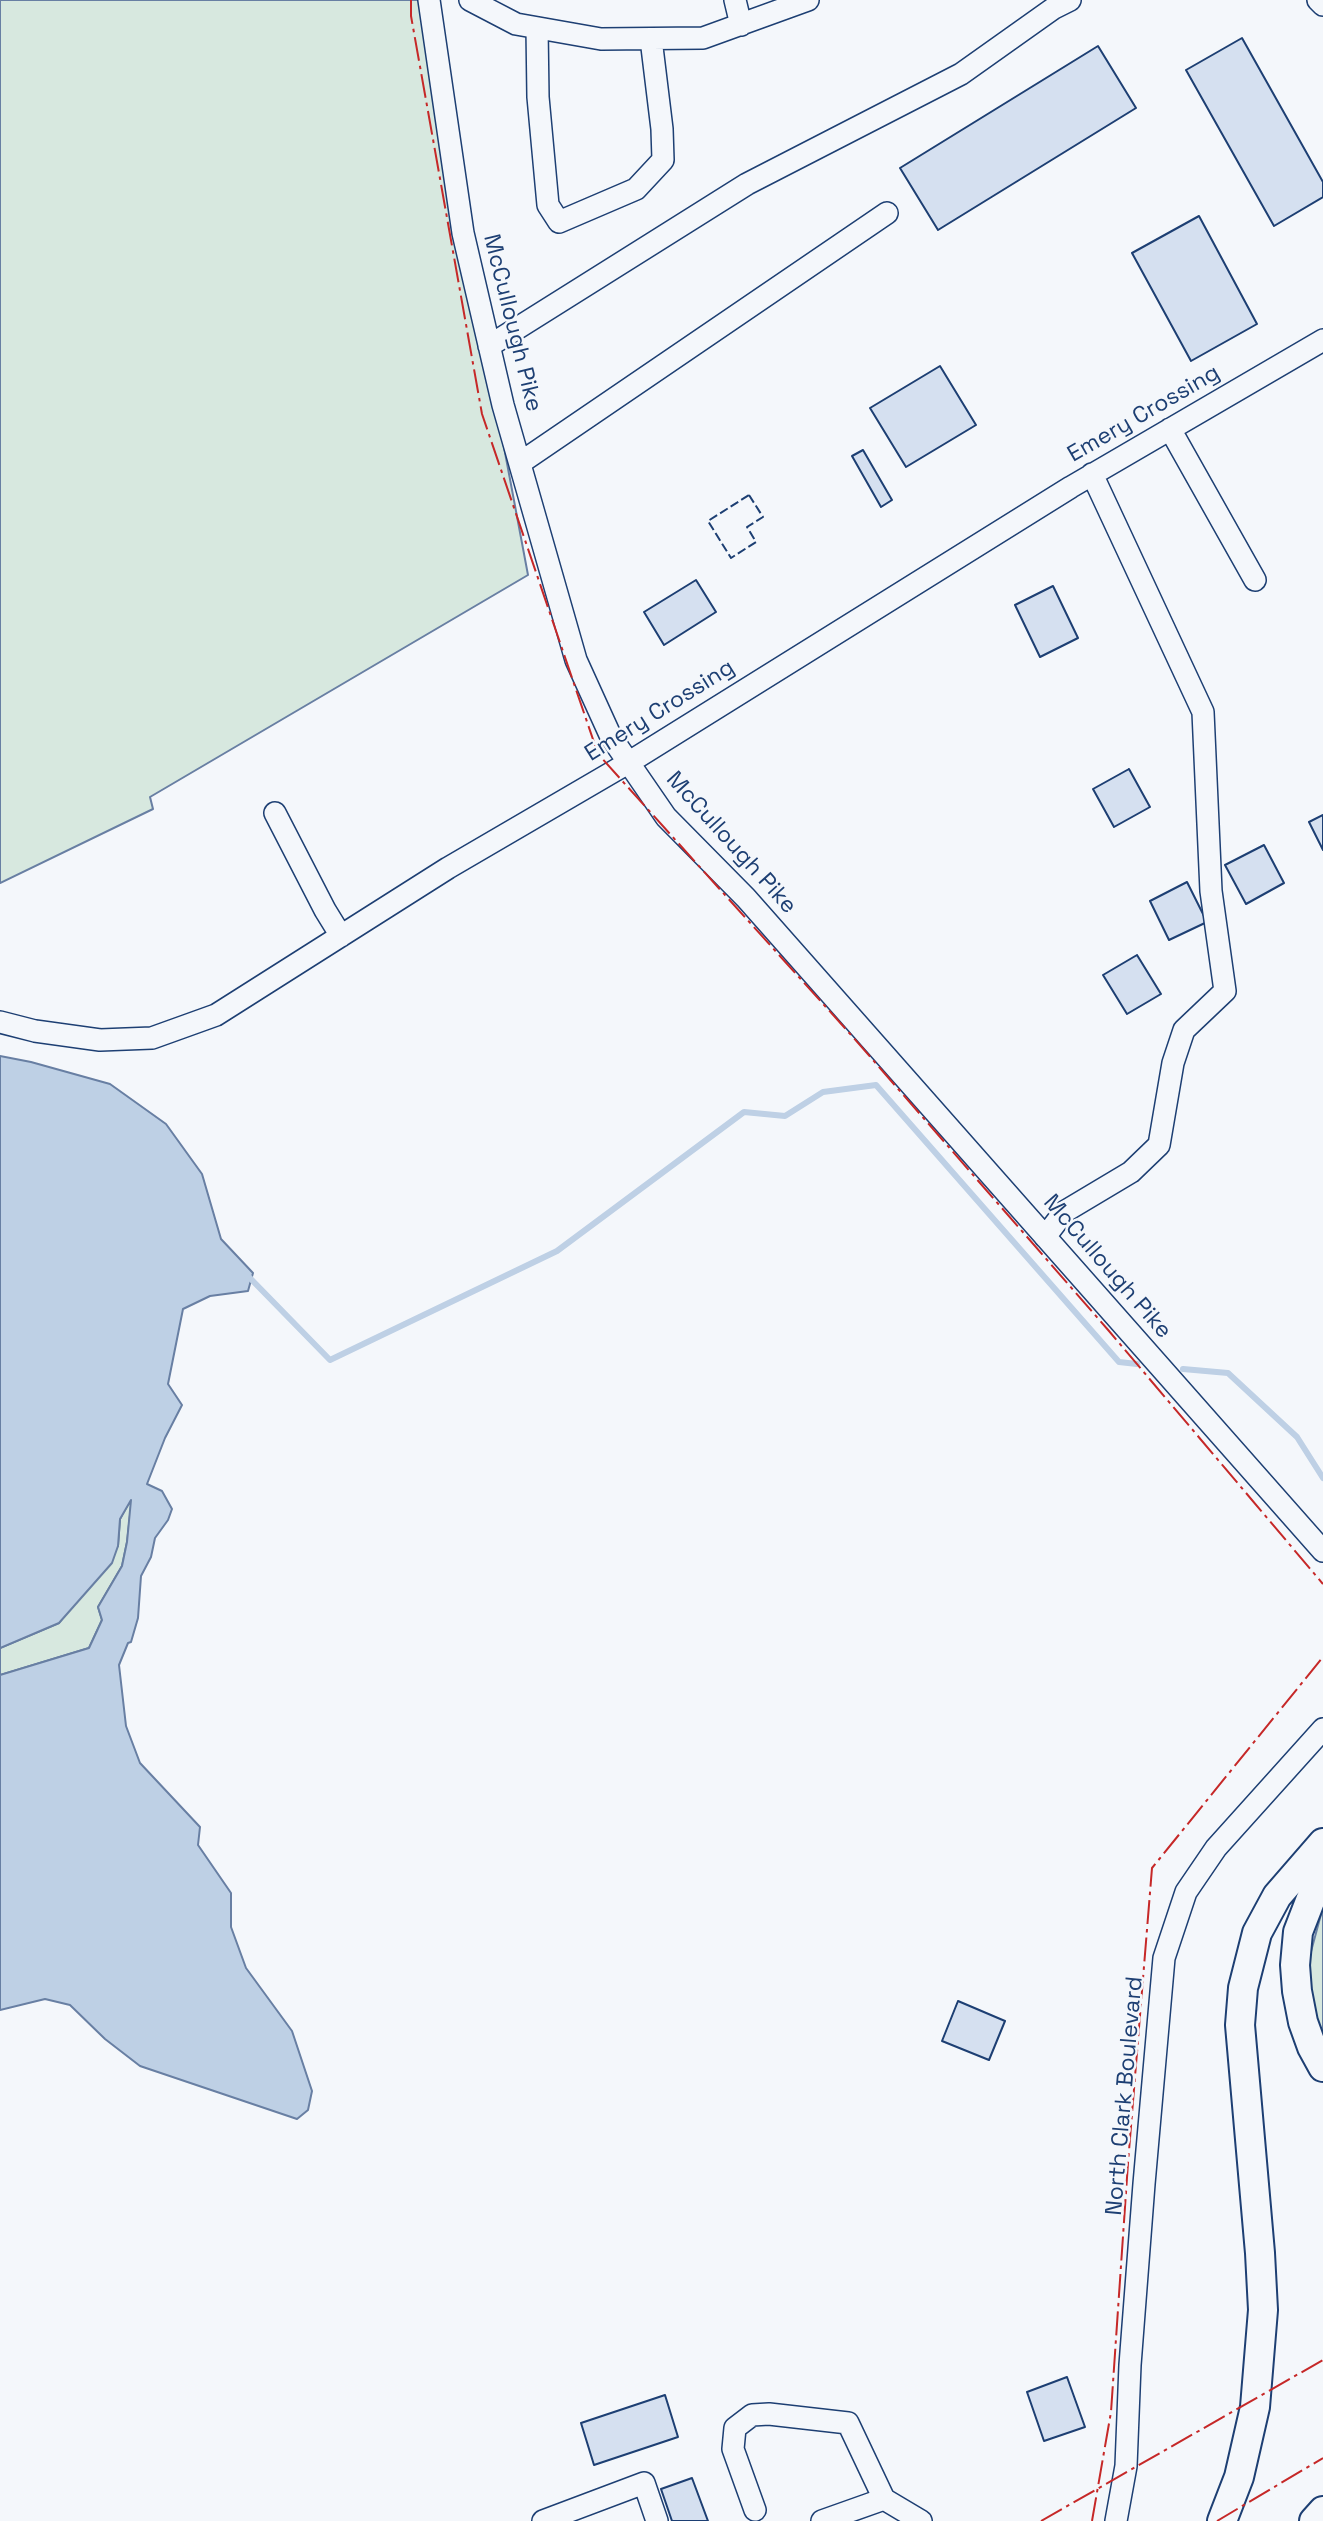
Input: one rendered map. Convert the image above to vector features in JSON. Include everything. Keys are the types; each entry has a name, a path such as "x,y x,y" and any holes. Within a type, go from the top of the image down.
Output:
{"main road":[{"path":"1222,2521 1239,2477 1255,2407 1263,2310 1240,2025 1243,1988 1258,1933 1277,1896 1323,1843"},
{"path":"1323,1878 1310,1901 1298,1932 1295,1965 1303,2022 1323,2067"},
{"path":"1314,2521 1323,2511"}],"street":[{"name":"McCullough Pike","path":"429,0 463,233 489,346 576,660 611,737 666,817 746,898 1323,1551"},
{"path":"470,0 516,24 601,39 703,38 808,0"},
{"path":"735,0 741,24"},
{"path":"489,346 747,184 961,74 1054,8 1070,0"},
{"path":"1318,0 1323,5"},
{"path":"537,28 538,97 548,205 559,222 636,189 663,160 651,39"},
{"path":"520,463 887,213"},
{"name":"Emery Crossing","path":"0,1022 35,1031 100,1040 152,1038 216,1015 448,868 628,763 1093,474 1323,340"},
{"path":"1170,429 1255,580"},
{"path":"1045,1237 1064,1212 1131,1172 1159,1145 1173,1063 1184,1030 1225,991 1211,891 1203,712 1093,474"},
{"path":"275,813 341,936"},
{"name":"North Clark Boulevard","path":"1116,2521 1126,2466 1138,2254 1164,1958 1186,1892 1216,1848 1323,1729"},
{"path":"755,2510 733,2449 735,2428 752,2415 769,2414 848,2423 884,2499 921,2521"},
{"path":"543,2521 644,2483 657,2521"},
{"path":"822,2521 884,2499"}],"shaded area":[{"path":"0,0 420,0 528,575 150,797 153,809 0,883"},
{"path":"132,1497 122,1566 98,1607 102,1620 89,1648 0,1675 0,1648 59,1623 118,1546 120,1519"},
{"path":"1323,1907 1323,2038 1316,2020 1309,1959"}],"water":[{"path":"0,1056 110,1084 166,1124 202,1174 221,1239 253,1273 248,1291 210,1296 183,1309 168,1384 182,1405 165,1438 147,1484 162,1491 172,1509 168,1520 155,1538 151,1557 141,1576 138,1618 131,1642 128,1643 119,1665 126,1726 140,1763 200,1827 198,1845 231,1893 231,1927 246,1968 292,2031 312,2091 308,2110 297,2119 140,2066 105,2039 70,2005 45,1999 0,2010 0,1675 89,1648 102,1620 98,1607 122,1566 131,1500 120,1519 118,1546 112,1563 59,1623 0,1648"}],"building":[{"path":"1242,38 1323,182 1323,197 1274,226 1186,70"},
{"path":"1098,46 1136,108 938,230 900,168"},
{"path":"1199,216 1257,324 1191,361 1132,253"},
{"path":"940,366 976,425 906,467 870,408"},
{"path":"863,450 892,500 881,507 852,456"},
{"path":"696,580 716,612 664,645 644,612"},
{"path":"1053,586 1078,638 1040,657 1015,605"},
{"path":"1129,769 1150,807 1114,827 1093,789"},
{"path":"1323,815 1323,850 1309,822"},
{"path":"1264,845 1284,883 1246,904 1225,865"},
{"path":"1187,882 1207,922 1169,940 1150,901"},
{"path":"1137,955 1161,994 1127,1014 1103,975"},
{"path":"958,2001 1005,2021 989,2060 942,2041"},
{"path":"1067,2377 1085,2427 1044,2441 1027,2392"},
{"path":"665,2395 678,2437 594,2465 581,2423"},
{"path":"692,2478 708,2521 672,2521 661,2489"}],"waterway":[{"path":"247,1275 330,1360 557,1251 744,1112 785,1116 823,1092 876,1085 1119,1362 1137,1364"},
{"path":"1183,1369 1228,1373 1297,1437 1323,1478"}],"fence":[{"path":"749,495 763,517 747,527 756,542 731,558 708,521 749,495"}],"power":[{"path":"411,0 411,16 482,414 598,754 852,1036 1109,1331 1323,1584"},
{"path":"1092,2521 1111,2412 1152,1868 1323,1657"},
{"path":"1041,2521 1323,2360"},
{"path":"1217,2521 1323,2458"}]}
